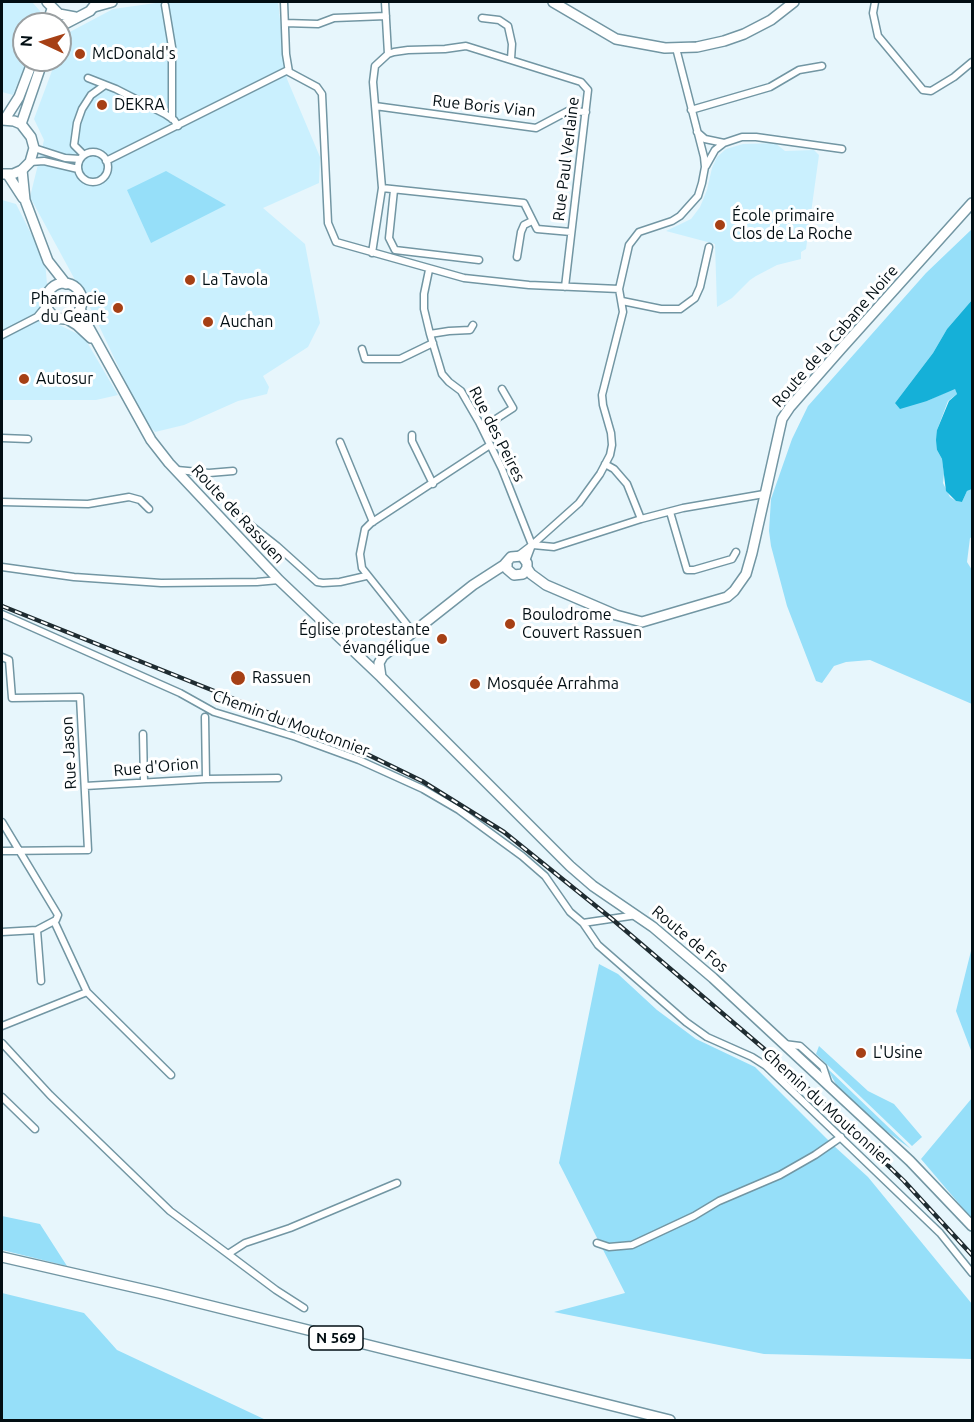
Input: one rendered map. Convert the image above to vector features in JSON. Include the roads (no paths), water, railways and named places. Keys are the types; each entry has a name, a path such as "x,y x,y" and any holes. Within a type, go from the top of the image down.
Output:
{"main road":[{"path":"72,20 86,14 96,4 112,2"},
{"path":"553,2 616,39 664,48 697,47 744,34 771,20 794,2"},
{"path":"50,5 66,17 78,17"},
{"path":"25,200 5,174 22,170 30,162 34,148 31,137 21,124 3,119 19,97 28,72"},
{"path":"21,124 39,72"},
{"path":"22,170 25,200 48,261 50,290"},
{"name":"Route de la Cabane Noire","path":"524,561 531,574 546,585 616,615 642,622 727,597 740,585 746,574 782,419 790,407 972,202"},
{"path":"48,261 66,284"},
{"path":"59,284 66,284 75,287 80,293 82,302 80,309 73,317 58,319 49,310 46,298 50,290 59,284"},
{"name":"Route de Rassuen","path":"80,309 142,427 176,470 279,580 382,679"},
{"name":"Route de Rassuen","path":"67,319 77,325 99,346"},
{"path":"382,679 379,663 394,647 473,585 507,563 511,557 524,561 515,575 507,569 507,563"},
{"name":"Route de la Cabane Noire","path":"495,572 515,575 535,584 546,585"},
{"path":"350,647 370,650 394,647"},
{"name":"Route de Fos","path":"382,679 570,866 593,886 638,915 713,978 910,1161 972,1226"},
{"name":"N 569","path":"2,1257 159,1293 670,1420"}],"street":[{"path":"284,2 288,70 297,78 317,87 322,94 328,223 330,233 336,242 429,270 492,283 619,289"},
{"path":"372,253 382,188 373,74 375,66 388,54 385,2"},
{"path":"875,2 873,13 878,36 923,90 931,91 954,77 972,62"},
{"path":"165,3 172,47 172,119"},
{"path":"285,23 318,24 334,18 386,16"},
{"path":"482,18 499,20 508,26 512,44 511,59"},
{"name":"Rue Paul Verlaine","path":"388,54 408,50 446,50 461,46 477,48 585,84 588,90 586,112 565,287"},
{"path":"676,48 705,167"},
{"path":"691,110 770,87 799,70 822,66"},
{"path":"106,161 288,70"},
{"path":"88,78 172,119 178,126"},
{"path":"82,157 74,145 77,123 91,95 105,85"},
{"name":"Rue Boris Vian","path":"375,106 536,128 568,111 586,112"},
{"path":"697,131 705,139 724,143"},
{"path":"524,561 532,545 579,502 600,474 612,445 602,395 623,312 619,289 629,244 639,232 680,216 698,196 705,167 715,150 724,143 742,137 756,137 842,149"},
{"path":"34,148 65,158 96,153 106,161 105,174 97,181 86,180 78,169 82,157"},
{"path":"30,162 44,161 78,169"},
{"path":"382,188 524,203 537,229 571,232"},
{"path":"394,190 389,238 395,250 479,260"},
{"path":"517,257 521,232 524,225 532,221"},
{"path":"622,301 672,310 680,309 695,298 700,287 708,247"},
{"name":"Rue des Peires","path":"429,270 424,302 430,334 442,374 461,391 482,428 532,545"},
{"path":"2,335 49,310"},
{"path":"430,334 470,330 473,325"},
{"path":"362,349 365,359 400,359 433,343"},
{"path":"482,428 513,408 502,389"},
{"path":"412,435 412,441 433,484"},
{"path":"2,438 28,439"},
{"path":"340,442 373,522"},
{"path":"413,632 382,592 366,576 360,562 364,530 490,445"},
{"path":"605,464 614,469 627,484 641,519"},
{"path":"176,470 209,473 233,471"},
{"path":"532,545 554,547 641,519 764,494"},
{"path":"2,502 88,504 129,497 140,500 149,509"},
{"path":"234,512 317,582 323,584 340,582 366,576"},
{"path":"670,512 687,570 732,559 736,552"},
{"path":"2,567 74,577 161,583 279,580"},
{"name":"Chemin du Moutonnier","path":"2,614 180,693 214,712 296,737 359,760 423,789 459,810 522,856 545,876 570,912 583,923 606,954 679,1016 707,1037 752,1057 766,1066 940,1233 972,1273"},
{"name":"Rue Jason","path":"2,657 9,660 12,698 80,697 88,850 18,850"},
{"name":"Rue d'Orion","path":"85,786 207,779 205,717"},
{"path":"143,734 144,783"},
{"path":"207,779 278,778"},
{"path":"2,822 56,918 87,992 171,1075"},
{"path":"2,851 18,850"},
{"path":"583,923 638,915"},
{"path":"2,932 37,930 56,918"},
{"path":"37,930 41,981"},
{"path":"2,1026 87,992"},
{"path":"2,1045 50,1095 170,1210 276,1290 304,1308"},
{"path":"2,1096 35,1129"},
{"path":"597,1243 609,1247 632,1245 694,1216 719,1201 780,1175 841,1137"},
{"path":"228,1254 245,1243 290,1228 396,1183"}],"railway":[{"path":"2,606 344,743 422,781 504,832 612,919 790,1071 904,1181 972,1255"}],"place":[{"name":"McDonald's","path":"80,54"},
{"name":"DEKRA","path":"102,105"},
{"name":"École primaire Clos de La Roche","path":"720,225"},
{"name":"La Tavola","path":"190,280"},
{"name":"Pharmacie du Geant","path":"118,308"},
{"name":"Auchan","path":"208,322"},
{"name":"Autosur","path":"24,379"},
{"name":"Boulodrome Couvert Rassuen","path":"510,624"},
{"name":"Église protestante évangélique","path":"442,639"},
{"name":"Rassuen","path":"238,678"},
{"name":"Mosquée Arrahma","path":"475,684"},
{"name":"L'Usine","path":"861,1053"}]}
